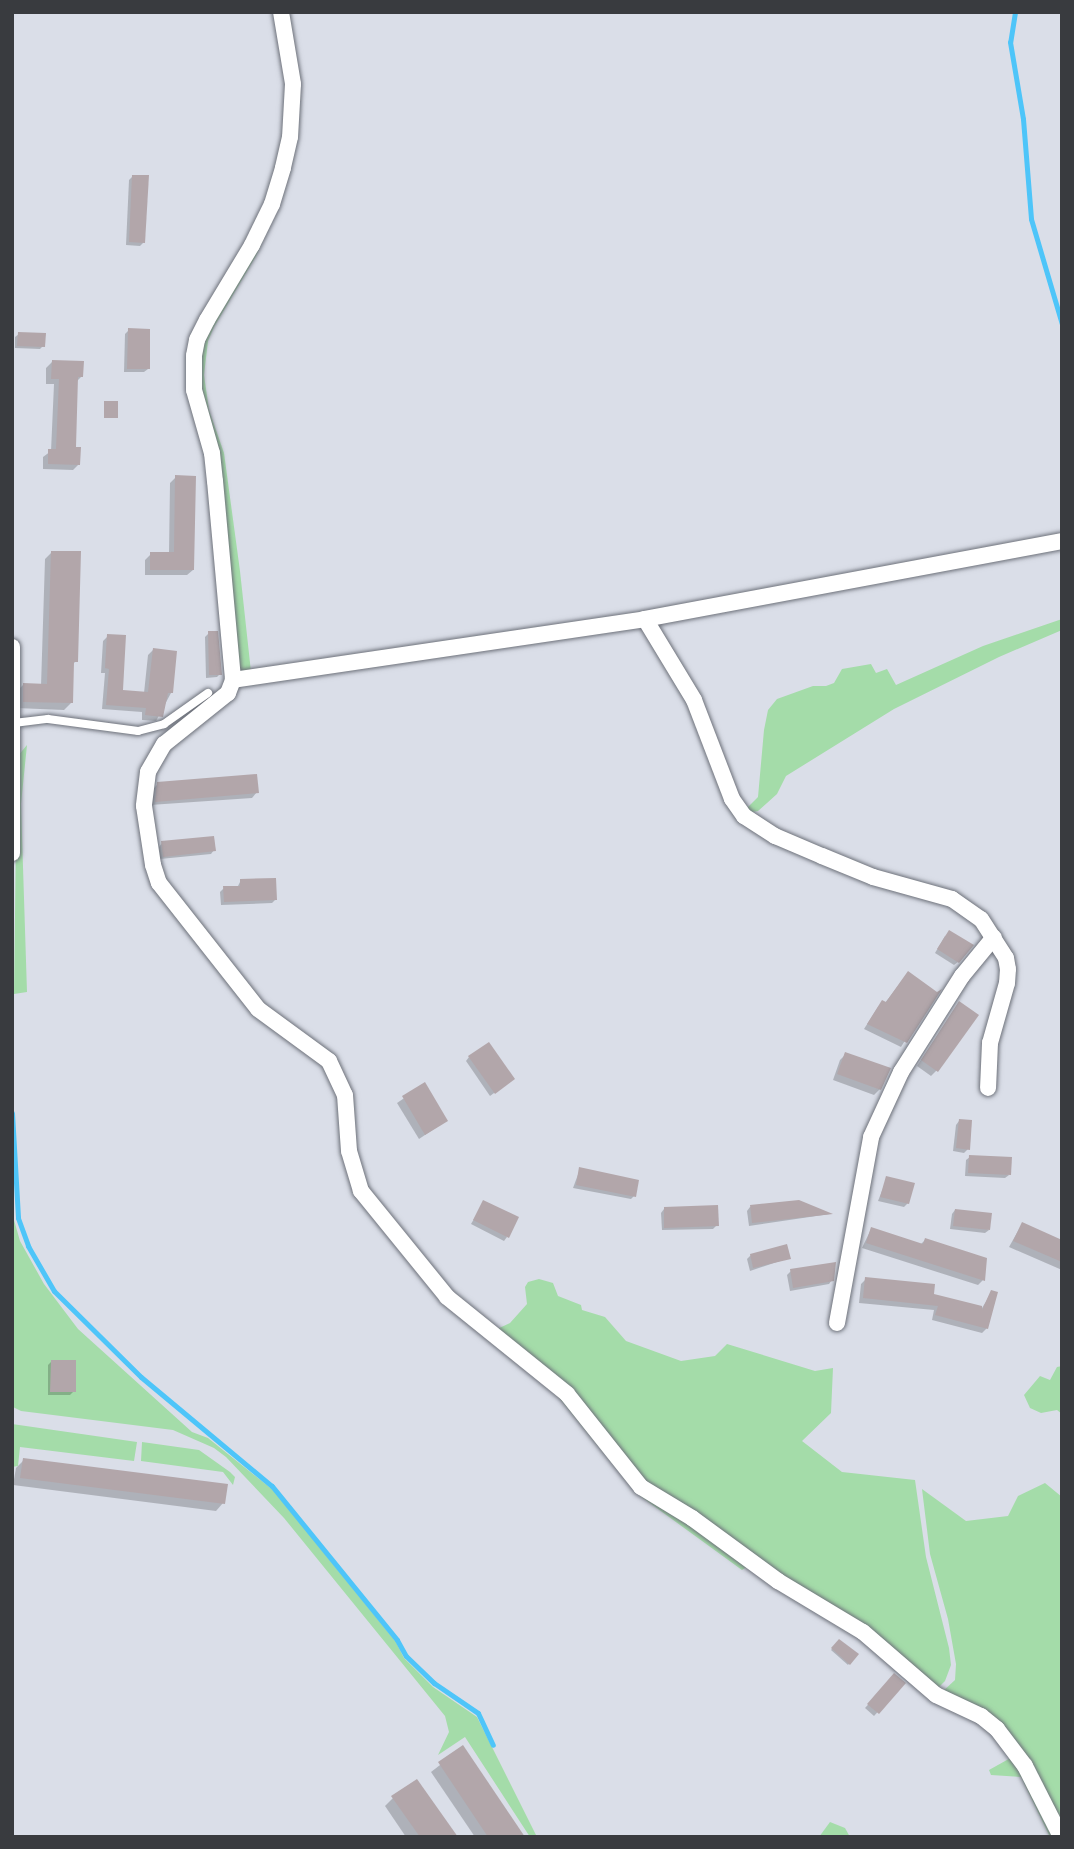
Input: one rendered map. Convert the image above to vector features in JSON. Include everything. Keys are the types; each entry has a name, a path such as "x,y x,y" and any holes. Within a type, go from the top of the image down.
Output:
{"street":[{"path":"281,12 293,92 290,137 283,168 272,204 252,245 202,330 194,356 194,390 212,453 233,680 228,693 164,744 148,772 144,806 153,865 168,898 258,1009 329,1061 345,1095 353,1171 376,1211 447,1297 567,1394 641,1487 692,1518 778,1581 863,1632 936,1695 981,1716 997,1729 1025,1766 1061,1837"},
{"path":"233,680 645,619 1062,541"},
{"path":"645,619 694,700 732,799 744,816 775,836 873,877 952,899 981,919 1006,958 1007,983 990,1043 988,1088"},
{"path":"12,647 12,853"},
{"path":"837,1323 871,1138 901,1072 962,976 994,937"}],"lane":[{"path":"14,723 48,719 109,729 152,729 164,724 208,692"}],"green space":[{"path":"279,205 256,256 214,327 208,341 204,375 209,410 224,453 240,571 251,672 240,674 198,375 200,340"},
{"path":"1062,619 1062,630 999,657 894,709 786,776 777,794 758,811 747,813 745,810 758,797 764,730 768,710 777,699 813,686 834,683 842,669 871,664 876,673 887,669 896,685 983,646"},
{"path":"27,745 21,804 27,992 14,994 17,757"},
{"path":"14,1220 20,1241 44,1284 78,1329 192,1432 208,1438 273,1490 396,1642 404,1658 433,1687 477,1717 537,1837 530,1837 465,1737 438,1755 449,1732 445,1716 284,1518 226,1457 214,1448 173,1430 21,1411 13,1407"},
{"path":"539,1279 553,1283 558,1296 581,1305 582,1310 605,1317 626,1341 681,1361 715,1356 727,1344 815,1371 833,1368 831,1413 802,1441 842,1472 915,1480 926,1557 951,1665 945,1681 937,1689 650,1487 495,1330 510,1323 527,1304 525,1287 528,1282"},
{"path":"1062,1366 1062,1414 1057,1410 1041,1413 1030,1408 1024,1395 1040,1376 1050,1380 1057,1367"},
{"path":"552,1389 569,1403 616,1465 748,1566 742,1570 636,1493"},
{"path":"12,1424 137,1442 134,1461 20,1447 18,1466 12,1467"},
{"path":"142,1442 199,1450 235,1477 233,1485 223,1472 141,1461"},
{"path":"1045,1483 1062,1497 1062,1829 1030,1765 942,1692 955,1680 956,1664 948,1619 930,1554 922,1489 966,1521 1008,1516 1018,1496"},
{"path":"1014,1756 1056,1837 1050,1837 1021,1777 991,1775 989,1770"},
{"path":"830,1822 845,1828 850,1837 819,1837"}],"building":[{"path":"132,175 149,175 145,243 129,242"},
{"path":"128,328 150,329 150,369 127,369"},
{"path":"18,332 46,333 45,347 17,346"},
{"path":"52,360 84,361 83,377 78,377 76,447 81,447 80,465 48,464 48,449 56,449 59,379 51,379"},
{"path":"104,401 118,401 118,418 104,418"},
{"path":"175,475 196,476 194,570 150,570 150,552 174,552"},
{"path":"51,551 81,551 78,662 74,662 73,703 23,702 23,683 47,684"},
{"path":"208,631 218,631 222,675 209,675"},
{"path":"107,634 126,635 123,690 148,692 153,648 177,651 173,693 168,693 163,717 145,715 146,708 106,705 109,669 105,668"},
{"path":"257,774 259,793 155,802 157,782"},
{"path":"214,836 216,851 163,857 161,841"},
{"path":"276,878 277,900 224,902 223,886 240,886 240,879"},
{"path":"949,930 974,945 959,963 937,949"},
{"path":"908,971 937,992 942,989 907,1043 867,1024 882,1000 886,1002"},
{"path":"959,1001 979,1015 938,1072 921,1060"},
{"path":"489,1042 515,1079 495,1094 468,1056"},
{"path":"845,1052 891,1068 881,1090 837,1074"},
{"path":"425,1082 448,1121 425,1135 402,1096"},
{"path":"959,1119 972,1120 970,1150 956,1148"},
{"path":"969,1155 1012,1157 1011,1175 968,1173"},
{"path":"579,1167 639,1180 636,1197 576,1185"},
{"path":"886,1176 915,1183 909,1204 880,1197"},
{"path":"483,1200 519,1217 509,1238 473,1220"},
{"path":"799,1200 833,1214 752,1223 750,1205"},
{"path":"718,1205 719,1226 664,1228 664,1207"},
{"path":"955,1209 992,1213 990,1230 953,1226"},
{"path":"1022,1222 1062,1240 1062,1262 1013,1241"},
{"path":"871,1227 923,1244 925,1238 987,1258 985,1281 866,1243"},
{"path":"787,1244 791,1259 753,1268 750,1254"},
{"path":"836,1262 834,1281 793,1288 790,1269"},
{"path":"865,1277 935,1284 934,1294 982,1306 982,1310 991,1290 998,1292 988,1329 935,1315 938,1306 863,1298"},
{"path":"51,1360 76,1360 76,1392 50,1392"},
{"path":"23,1458 228,1484 225,1504 20,1478"},
{"path":"839,1639 859,1654 850,1665 831,1648"},
{"path":"894,1673 906,1683 879,1714 867,1704"},
{"path":"463,1745 525,1837 488,1837 438,1762"},
{"path":"417,1779 458,1837 420,1837 391,1796"}],"waterway":[{"path":"1015,12 1010,42 1023,119 1031,219 1062,324"},
{"path":"12,1113 18,1218 28,1246 54,1291 141,1377 272,1486 397,1640 406,1656 434,1683 478,1713 493,1745"}]}
